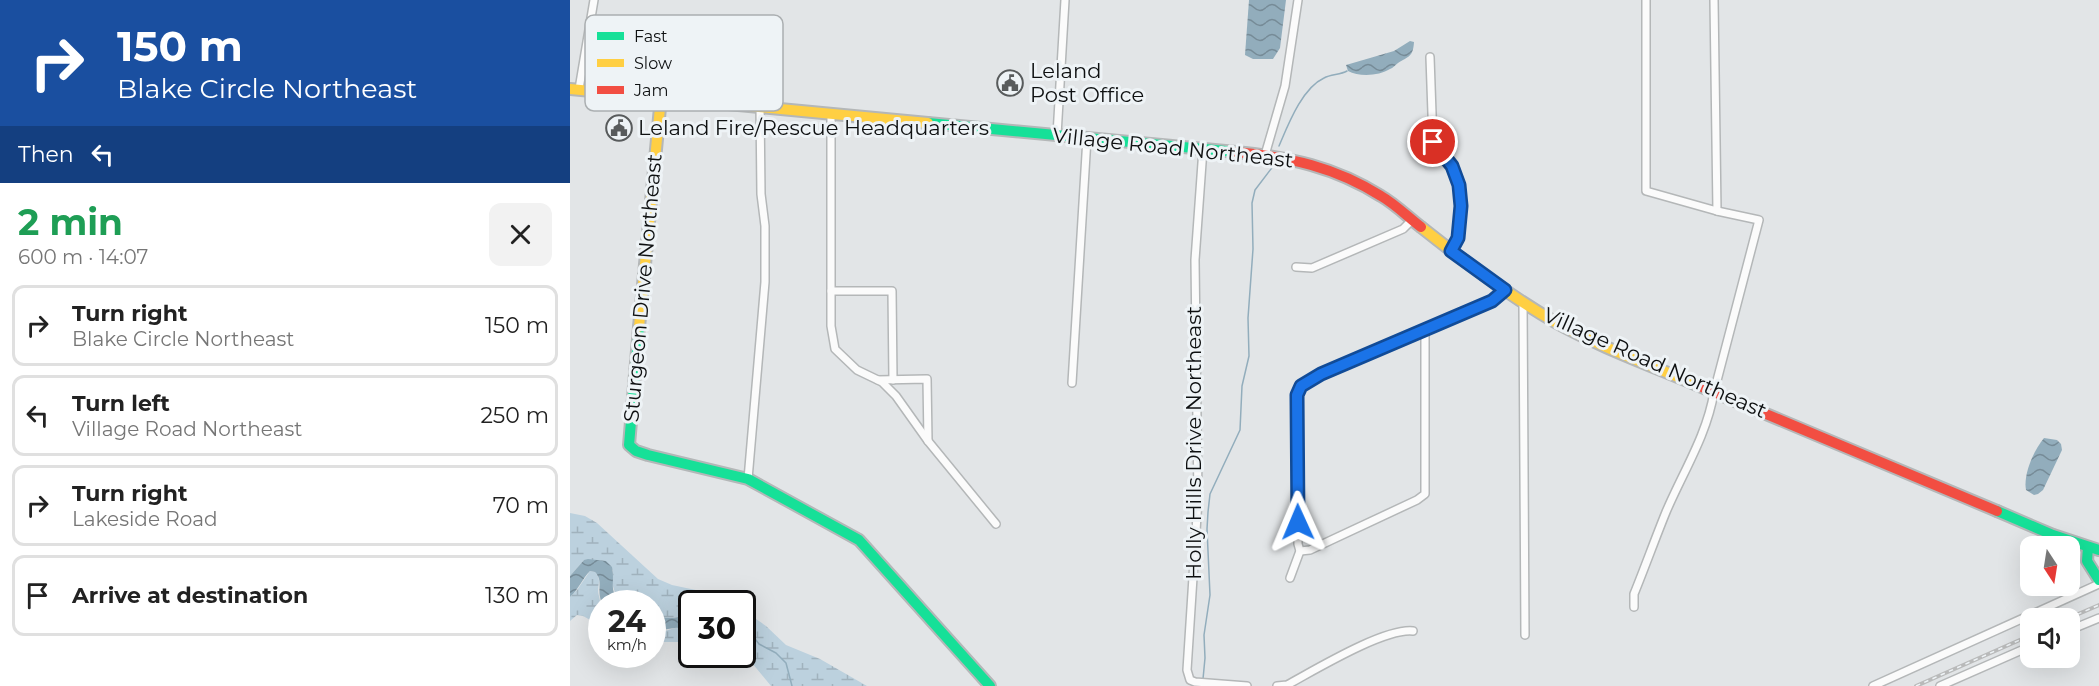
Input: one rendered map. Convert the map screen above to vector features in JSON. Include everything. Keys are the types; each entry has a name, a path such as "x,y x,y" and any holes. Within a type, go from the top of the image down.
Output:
{"main road":[{"name":"Village Road Northeast","path":"783,109 1265,155 1309,163 1333,171 1382,196 1451,251 1524,303 1556,322 1714,392 1979,504 2093,549"},
{"name":"Sturgeon Drive Northeast","path":"660,111 629,445 636,451 648,455 748,479 859,540 990,686"},
{"path":"2093,549 2087,561 2099,582"}],"street":[{"path":"591,15 594,0"},
{"path":"1057,135 1065,0"},
{"path":"1265,155 1285,86 1298,0"},
{"path":"1634,607 1634,594 1711,409 1759,220 1646,191 1646,0"},
{"path":"1714,0 1717,211"},
{"path":"574,89 585,40"},
{"path":"1430,57 1433,142 1452,166 1459,185 1461,206 1458,238 1451,251"},
{"path":"748,479 765,282 765,237 760,194 760,111"},
{"path":"831,114 831,326 835,349 856,370 878,380 896,396 928,441 996,524"},
{"path":"1072,383 1087,138"},
{"name":"Holly Hills Drive Northeast","path":"1203,149 1195,260 1198,500 1187,670 1190,680 1195,682 1247,686"},
{"path":"1296,267 1312,268 1403,229 1412,220"},
{"path":"1290,578 1300,551 1298,544 1297,395 1301,386 1321,374 1492,301 1505,290"},
{"path":"831,291 892,291 893,380"},
{"path":"1524,303 1525,635"},
{"path":"1300,551 1310,549 1417,500 1425,494 1425,331"},
{"path":"878,380 927,379 928,441"},
{"path":"1873,686 2099,582"},
{"path":"2080,626 2099,618"},
{"path":"1277,686 1287,685 1380,638 1402,630 1413,631"},
{"path":"1940,686 2020,651"}],"green space":[{"path":"570,513 585,516 597,523 658,579 672,585 696,590 678,590 678,617 666,618 666,590 614,590 613,570 584,560 570,576"},
{"path":"590,571 595,572 599,578 598,590 588,590 588,619 577,615 570,621 570,597"},
{"path":"756,619 786,645 820,659 867,686 771,686 756,668"},
{"path":"678,627 678,642 666,642 666,631"}],"water":[{"path":"1249,0 1286,0 1280,48 1273,59 1253,59 1245,55"},
{"path":"1410,41 1414,42 1410,56 1392,68 1375,74 1363,75 1348,71 1346,65 1394,51"},
{"path":"2044,438 2057,440 2062,450 2043,490 2034,495 2026,490 2026,477 2033,456"},
{"path":"584,560 606,561 612,567 613,590 600,590 598,576 595,572 590,571 570,597 570,576"},
{"path":"678,617 678,628 666,630 666,618"}],"waterway":[{"path":"1279,146 1302,98 1309,90 1324,78 1347,71"},
{"path":"1203,679 1204,635 1210,595 1207,529 1210,494 1240,430 1242,386 1249,356 1248,318 1253,249 1252,203 1255,190 1274,165"},
{"path":"756,640 776,653 786,663 792,686"}],"railway":[{"path":"2080,613 2099,605"},
{"path":"1916,686 2020,640"}],"traffic: fast":[{"path":"928,123 1236,152"},
{"path":"639,327 629,445 636,451 648,455 748,479 859,540 990,686"},
{"path":"1997,511 2053,535 2099,550"},
{"path":"2088,547 2087,561 2099,580"}],"traffic: slow":[{"path":"570,89 585,90"},
{"path":"783,109 928,123"},
{"path":"639,327 660,111"},
{"path":"1421,227 1503,289 1555,322 1607,348 1697,385"}],"traffic: jam":[{"path":"1236,152 1293,160 1329,171 1364,186 1386,199 1421,227"},
{"path":"1697,385 1997,511"}],"place":[{"name":"Leland Post Office","path":"1010,83"},
{"name":"Leland Fire/Rescue Headquarters","path":"619,128"}],"route":[{"path":"1298,522 1297,395 1301,386 1321,374 1492,301 1505,290 1451,251 1458,238 1461,206 1459,185 1452,166 1433,142"}]}
